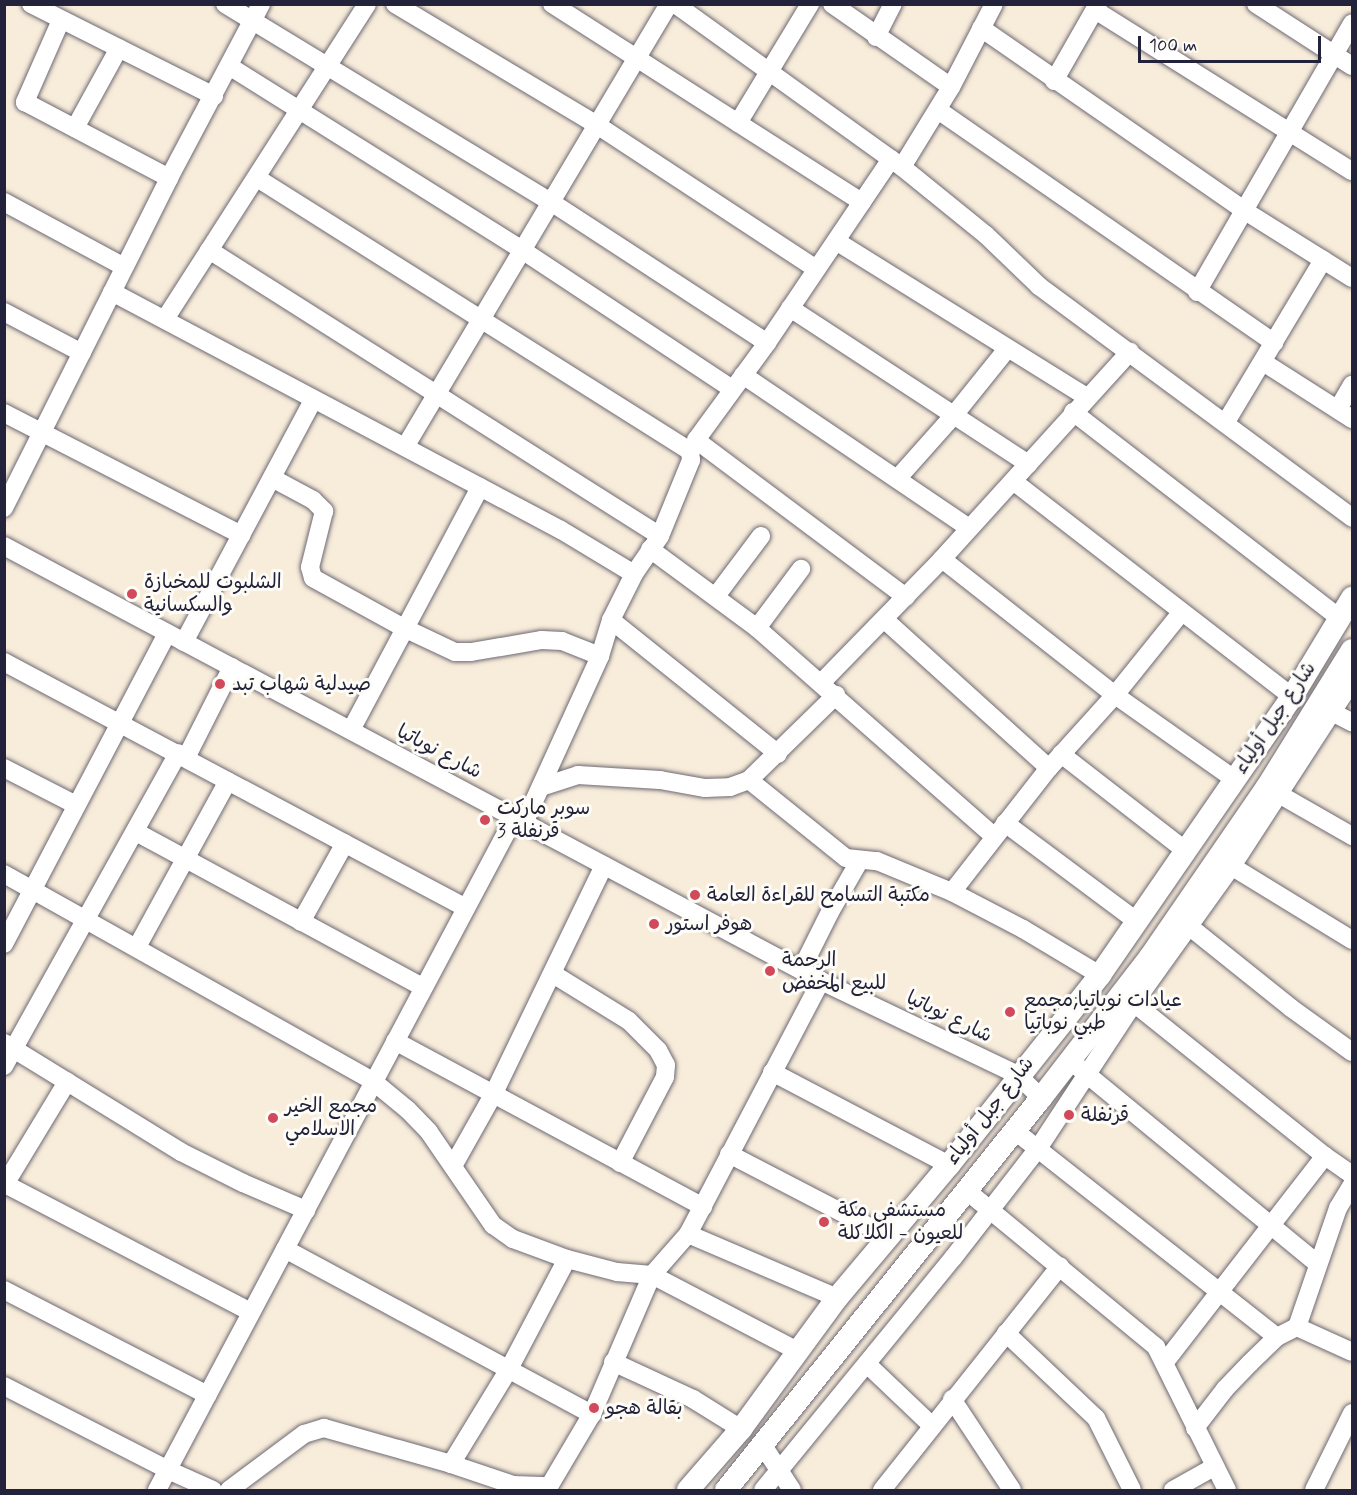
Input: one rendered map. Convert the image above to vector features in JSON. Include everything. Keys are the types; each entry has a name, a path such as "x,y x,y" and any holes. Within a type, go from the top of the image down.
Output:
{"main road":[{"name":"شارع جبل أولياء","path":"688,1491 741,1429 837,1298 887,1236 950,1165 1018,1075 1100,975 1292,697 1353,598"},
{"name":"شارع جبل أولياء","path":"726,1491 1041,1098 1079,1067 1184,922 1274,791 1326,709 1353,650"}],"street":[{"path":"31,4 213,96"},
{"path":"225,4 257,12 328,68 551,202 767,343"},
{"path":"165,319 368,4"},
{"path":"395,4 597,125 816,269"},
{"path":"552,4 862,202"},
{"path":"405,447 669,4"},
{"path":"675,4 897,163 986,235 1039,286 1353,518"},
{"path":"738,123 810,4"},
{"path":"832,4 876,37 951,87"},
{"path":"876,37 893,4"},
{"path":"1256,4 1353,66"},
{"path":"1054,81 1096,7 1289,134 1353,171"},
{"path":"4,508 44,433 169,178 257,12"},
{"path":"157,1491 466,908 541,786 600,656 611,620 634,574 655,543 691,460 697,438 767,343 862,202 897,163 938,110 951,87 984,13 1054,81 1245,211 1353,278"},
{"path":"61,20 25,102 169,178"},
{"path":"1197,292 1353,23"},
{"path":"75,128 119,48"},
{"path":"229,66 301,109 522,250 897,479 969,528"},
{"path":"938,110 1197,292 1274,343"},
{"path":"257,178 480,318 694,446 906,597"},
{"path":"4,202 124,267"},
{"path":"836,241 1087,397"},
{"path":"209,250 436,393 655,543 999,830 1138,921"},
{"path":"1226,422 1323,260"},
{"path":"112,292 561,530 634,574"},
{"path":"790,308 1028,464"},
{"path":"4,312 82,353"},
{"path":"897,479 954,415 1007,349"},
{"path":"821,683 885,620 942,559 1073,412 1130,352"},
{"path":"1263,362 1345,414 1353,385"},
{"path":"184,642 314,400"},
{"path":"4,412 241,535"},
{"path":"1073,412 1340,618"},
{"path":"272,478 313,500 324,511 310,567 313,578 404,628 455,652 471,652 543,640 562,641 600,656"},
{"path":"1013,481 1292,697"},
{"path":"351,730 480,487"},
{"path":"716,596 760,536"},
{"name":"شارع نوباتيا","path":"4,546 821,981 1018,1075 1041,1098"},
{"path":"942,559 1115,695 1234,779"},
{"path":"757,628 801,569"},
{"path":"952,892 1055,761 1115,695 1181,613"},
{"path":"611,620 778,754"},
{"path":"885,620 1055,761 1186,851"},
{"path":"4,944 167,633"},
{"path":"4,662 122,722 466,908"},
{"path":"4,1066 9,1046 87,919 232,667"},
{"path":"1353,681 1326,709 1353,722"},
{"path":"541,786 578,775 660,780 705,788 730,787 749,780 836,695"},
{"path":"4,768 76,805"},
{"path":"749,780 840,854 860,860 877,861 952,892 1023,929 1100,975"},
{"path":"137,947 228,781"},
{"path":"1274,791 1353,836"},
{"path":"136,832 423,987"},
{"path":"301,922 345,843"},
{"path":"801,970 860,860"},
{"path":"1226,862 1353,940"},
{"path":"453,1166 493,1095 604,865"},
{"path":"4,874 374,1082 408,1110 429,1132 493,1225 503,1233 530,1246 567,1259 617,1272 652,1275 799,1352"},
{"path":"1184,922 1291,1008 1353,1052"},
{"path":"553,974 629,1021 658,1050 666,1065 665,1077 620,1163"},
{"path":"230,1491 316,1428 341,1431 513,1485 548,1488 592,1414 652,1275 688,1234 821,981"},
{"path":"1128,998 1325,1156 1353,1175"},
{"path":"395,1041 703,1207"},
{"path":"9,1046 182,1152 243,1183 306,1210"},
{"path":"763,1491 953,1258 1039,1147 1079,1067 1318,1264"},
{"path":"772,1072 950,1165"},
{"path":"67,1082 5,1185 251,1312"},
{"path":"1015,1131 1039,1147 1221,1290 1277,1337"},
{"path":"729,1154 887,1236"},
{"path":"1165,1362 1325,1156"},
{"path":"1195,1428 1225,1389 1277,1337 1297,1327 1318,1264 1345,1210 1353,1185"},
{"path":"967,1191 1146,1336 1165,1362 1227,1491"},
{"path":"688,1234 837,1298"},
{"path":"927,1239 953,1258"},
{"path":"285,1249 592,1414"},
{"path":"451,1464 510,1370 567,1259"},
{"path":"885,1490 952,1399 1059,1266"},
{"path":"4,1290 207,1395"},
{"path":"862,1321 886,1341"},
{"path":"1297,1327 1353,1352"},
{"path":"1005,1333 1096,1418 1132,1491"},
{"path":"613,1362 693,1399 741,1429"},
{"path":"867,1364 932,1426"},
{"path":"824,1369 848,1388"},
{"path":"4,1386 213,1491"},
{"path":"952,1399 1012,1491"},
{"path":"1314,1491 1353,1413"},
{"path":"762,1444 792,1491"},
{"path":"1180,1489 1214,1467"}],"place":[{"name":"الشلبوت للمخبازة والسكسانية","path":"132,594"},
{"name":"صيدلية شهاب تبد","path":"220,684"},
{"name":"سوبر ماركت قرنفلة 3","path":"485,820"},
{"name":"مكتبة التسامح للقراءة العامة","path":"695,895"},
{"name":"هوفر استور","path":"654,924"},
{"name":"الرحمة للبيع المخفض","path":"770,971"},
{"name":"عيادات نوباتيا;مجمع طبي نوباتيا","path":"1010,1012"},
{"name":"قرنفلة","path":"1069,1115"},
{"name":"مجمع الخير الاسلامي","path":"273,1118"},
{"name":"مستشفى مكة للعيون - الكلاكلة","path":"824,1222"},
{"name":"بقالة هجو","path":"594,1408"}]}
